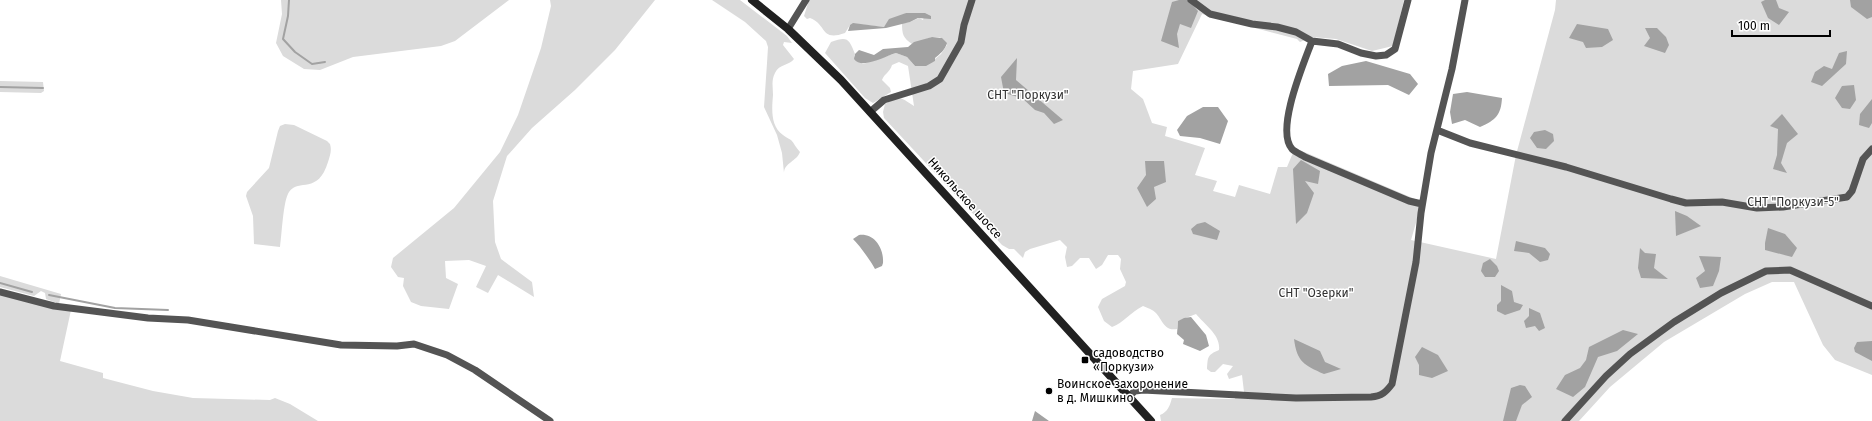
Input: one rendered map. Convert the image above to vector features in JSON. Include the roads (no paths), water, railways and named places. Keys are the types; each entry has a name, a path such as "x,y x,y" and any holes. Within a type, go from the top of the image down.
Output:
{"main road":[{"name":"Никольское шоссе","path":"752,0 788,29 831,70 1151,421"}],"street":[{"path":"788,29 806,0"},
{"path":"870,112 884,100 929,86 940,79 961,42 964,25 972,0"},
{"path":"1191,0 1210,14 1290,31 1312,41 1338,44 1361,53 1376,56 1386,55 1395,50 1408,0"},
{"path":"1129,396 1135,392 1143,390 1296,398 1371,397 1386,393 1392,384 1416,262 1422,204 1437,130 1452,69 1465,0"},
{"path":"1312,41 1291,102 1287,120 1289,139 1292,148 1320,164 1409,201 1422,204"},
{"path":"1437,130 1470,143 1566,166 1671,200 1686,203 1722,202 1757,208 1783,207 1847,197 1852,191 1863,159 1872,149"},
{"path":"1565,421 1606,376 1630,354 1674,322 1721,293 1766,271 1790,270 1872,306"},
{"path":"0,292 54,306 148,318 188,320 341,345 397,346 414,344 447,355 475,370 550,421"}],"waterway":[{"path":"289,0 288,16 283,39 295,52 312,64 325,62"},
{"path":"0,87 43,88"},
{"path":"0,283 32,292"},
{"path":"49,295 115,308 168,310"}],"place":[{"name":"садоводство «Поркузи»","path":"1085,360"},
{"name":"Воинское захоронение в д. Мишкино","path":"1049,391"}],"park label":[{"name":"СНТ \"Поркузи\"","path":"1028,95"},
{"name":"СНТ \"Поркузи-5\"","path":"1793,202"},
{"name":"СНТ \"Озерки\"","path":"1316,293"}]}
